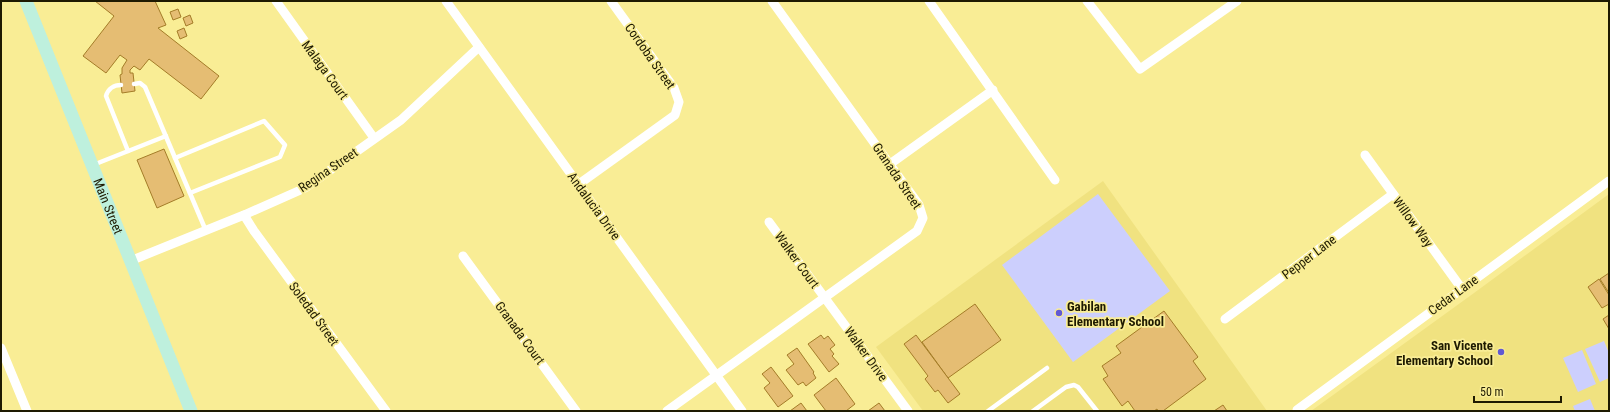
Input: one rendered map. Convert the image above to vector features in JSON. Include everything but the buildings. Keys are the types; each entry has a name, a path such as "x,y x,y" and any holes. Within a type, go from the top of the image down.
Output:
{"street":[{"name":"Main Street","path":"26,1 192,411"},
{"name":"Malaga Court","path":"276,1 374,138"},
{"name":"Andalucia Drive","path":"446,1 742,411"},
{"name":"Cordoba Street","path":"578,184 675,115 679,102 674,88 611,1"},
{"name":"Granada Street","path":"717,375 917,231 923,218 919,205 772,1"},
{"path":"929,1 1055,180"},
{"path":"1087,1 1140,69 1237,1"},
{"name":"Regina Street","path":"130,261 206,231 306,188 401,120 479,47"},
{"path":"890,164 993,90"},
{"name":"Willow Way","path":"1365,155 1462,289"},
{"name":"Cedar Lane","path":"1297,410 1609,181"},
{"name":"Pepper Lane","path":"1225,319 1393,194"},
{"name":"Soledad Street","path":"244,215 254,232 386,411"},
{"name":"Walker Court","path":"769,222 824,297"},
{"name":"Granada Court","path":"463,256 576,411"},
{"name":"Walker Drive","path":"824,297 908,411"},
{"path":"1,348 27,411"},
{"path":"667,411 717,375"}],"lane":[{"path":"134,84 140,83 145,87 206,231"},
{"path":"121,85 113,86 106,96 128,151"},
{"path":"175,158 264,121 285,145 280,157 190,193"},
{"path":"92,165 166,136"},
{"path":"988,411 1047,368"},
{"path":"1033,411 1066,387 1074,385 1078,387 1096,411"}],"shaded area":[{"name":"Gabilan Elementary School","path":"1103,181 1267,411 923,411 876,347"},
{"path":"1098,194 1170,291 1073,362 1002,265"},
{"name":"San Vicente Elementary School","path":"1609,194 1609,411 1311,411 1474,293"},
{"path":"1604,341 1609,353 1609,378 1600,382 1585,349"},
{"path":"1582,350 1596,384 1578,392 1563,358"},
{"path":"1590,399 1595,411 1575,411 1573,406"}],"place":[{"name":"Gabilan Elementary School","path":"1059,313"},
{"name":"San Vicente Elementary School","path":"1501,352"}]}
